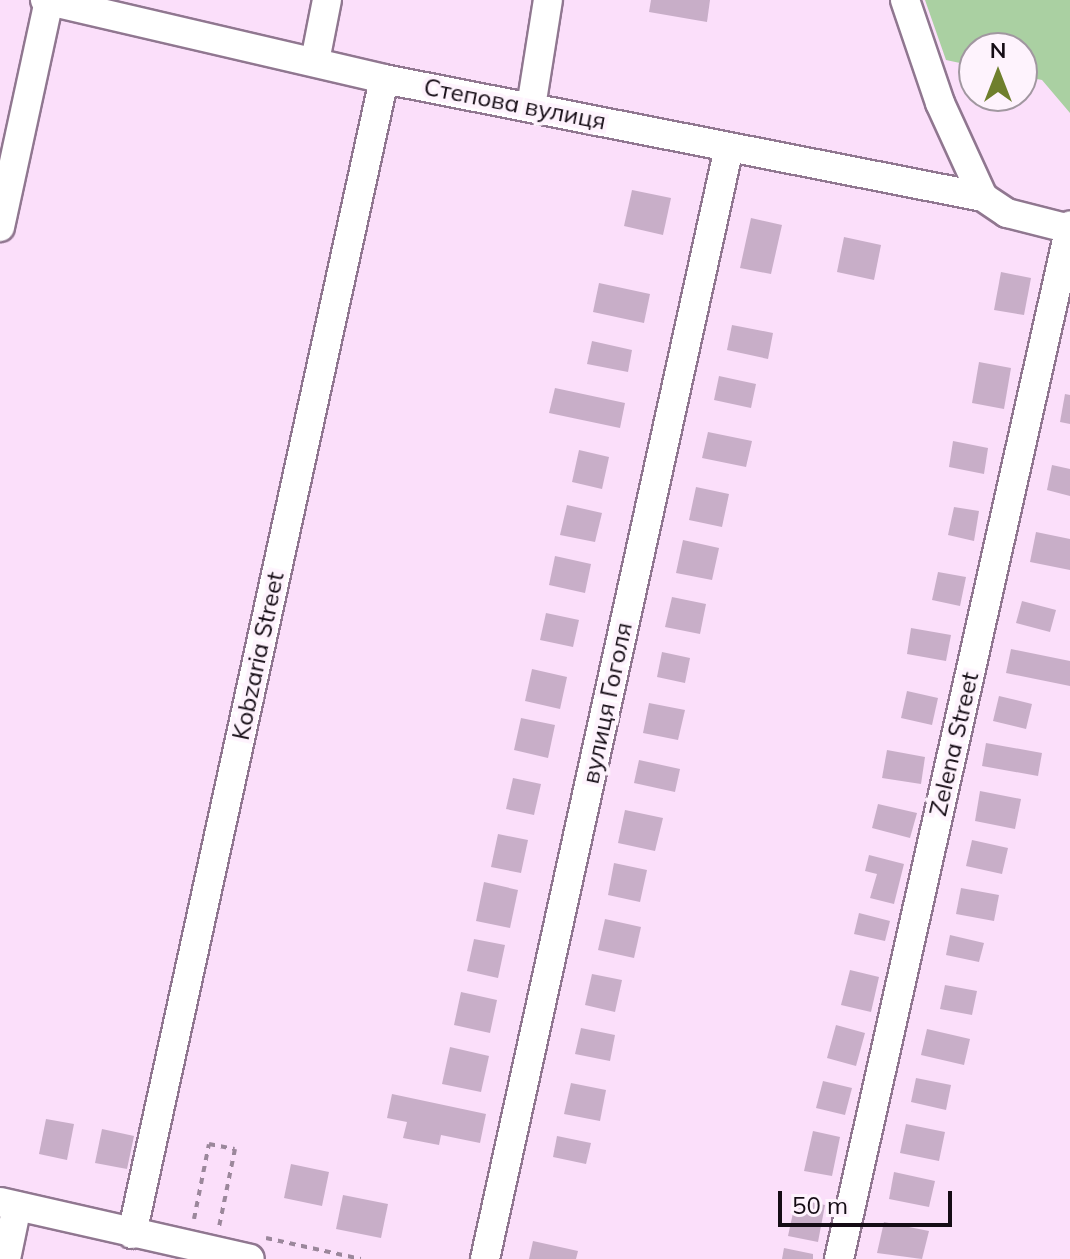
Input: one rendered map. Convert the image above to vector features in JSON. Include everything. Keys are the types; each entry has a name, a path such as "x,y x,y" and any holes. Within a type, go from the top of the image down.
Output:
{"street":[{"path":"0,227 47,0"},
{"name":"Степова вулиця","path":"47,0 384,79 983,197 1007,213 1070,228"},
{"path":"315,61 327,0"},
{"path":"531,107 548,0"},
{"path":"905,0 940,103 983,197"},
{"name":"Kobzaria Street","path":"132,1234 384,79"},
{"name":"вулиця Гоголя","path":"485,1259 729,147"},
{"name":"Zelena Street","path":"839,1259 1070,228"},
{"path":"6,1259 8,1204 250,1259"}],"path":[{"path":"193,1222 209,1144 235,1149 219,1227"}],"green space":[{"path":"925,0 1070,0 1070,113 1038,79 1038,32 958,32 958,63 946,60"}],"building":[{"path":"651,0 710,0 707,22 649,12"},
{"path":"632,190 671,198 663,235 624,226"},
{"path":"751,218 782,225 771,274 740,268"},
{"path":"844,237 881,245 874,280 837,272"},
{"path":"1001,272 1031,278 1024,315 994,310"},
{"path":"599,283 650,294 644,323 593,312"},
{"path":"732,325 773,333 768,359 727,350"},
{"path":"592,341 632,350 628,372 587,364"},
{"path":"979,362 1011,368 1004,409 972,403"},
{"path":"719,376 756,384 751,408 714,400"},
{"path":"555,388 625,403 620,428 549,413"},
{"path":"1065,394 1070,395 1070,424 1060,422"},
{"path":"708,432 752,441 746,467 702,458"},
{"path":"953,441 988,448 984,474 949,467"},
{"path":"579,450 609,457 602,489 572,482"},
{"path":"1052,465 1070,469 1070,496 1047,490"},
{"path":"696,487 729,494 722,527 689,520"},
{"path":"567,505 602,513 595,542 560,535"},
{"path":"954,507 979,511 974,541 948,535"},
{"path":"1036,532 1070,539 1070,570 1030,562"},
{"path":"683,540 719,548 712,580 676,573"},
{"path":"555,556 591,564 585,593 549,585"},
{"path":"938,572 966,577 960,606 932,600"},
{"path":"672,597 706,604 700,634 665,627"},
{"path":"1022,601 1056,610 1050,632 1016,623"},
{"path":"546,613 579,620 573,647 540,640"},
{"path":"911,628 951,635 946,661 907,654"},
{"path":"1011,649 1070,661 1070,686 1006,673"},
{"path":"662,652 690,658 685,683 657,677"},
{"path":"532,669 567,677 560,709 525,701"},
{"path":"907,691 938,698 932,725 901,718"},
{"path":"999,696 1032,704 1026,729 993,721"},
{"path":"649,703 685,710 678,740 643,733"},
{"path":"521,718 555,725 548,758 514,750"},
{"path":"986,743 1042,753 1038,776 982,766"},
{"path":"887,750 925,757 921,784 882,778"},
{"path":"639,760 680,769 675,792 634,783"},
{"path":"513,778 541,784 534,815 506,809"},
{"path":"980,791 1021,799 1015,829 975,821"},
{"path":"878,804 917,813 910,838 872,828"},
{"path":"625,810 663,818 655,851 618,843"},
{"path":"498,834 528,840 521,873 491,867"},
{"path":"972,840 1008,848 1002,874 966,866"},
{"path":"869,855 904,864 894,904 870,898 877,874 865,871"},
{"path":"614,863 647,870 640,902 608,895"},
{"path":"484,882 518,890 510,928 476,921"},
{"path":"961,888 999,895 994,921 956,914"},
{"path":"859,913 890,921 885,941 854,934"},
{"path":"605,919 641,927 634,958 598,950"},
{"path":"950,935 984,943 979,962 946,955"},
{"path":"474,939 505,945 498,978 467,971"},
{"path":"850,970 879,977 871,1012 841,1005"},
{"path":"592,974 622,980 615,1012 585,1005"},
{"path":"945,985 977,991 972,1015 940,1009"},
{"path":"461,992 497,1000 490,1033 454,1025"},
{"path":"836,1025 865,1033 856,1066 827,1058"},
{"path":"581,1028 615,1035 610,1061 575,1054"},
{"path":"927,1029 970,1039 964,1065 921,1055"},
{"path":"450,1047 489,1056 481,1092 442,1084"},
{"path":"916,1078 951,1085 946,1110 911,1102"},
{"path":"823,1081 852,1088 845,1115 816,1108"},
{"path":"571,1083 606,1090 600,1121 564,1114"},
{"path":"392,1094 486,1114 480,1143 441,1135 439,1145 403,1138 407,1122 387,1118"},
{"path":"46,1119 74,1124 67,1160 39,1154"},
{"path":"906,1124 945,1132 939,1161 900,1153"},
{"path":"102,1129 134,1136 127,1169 95,1163"},
{"path":"813,1131 840,1137 832,1176 804,1171"},
{"path":"557,1136 591,1143 586,1164 553,1157"},
{"path":"291,1164 329,1172 322,1206 284,1198"},
{"path":"894,1172 935,1181 929,1207 889,1199"},
{"path":"343,1195 388,1204 381,1238 336,1229"},
{"path":"796,1199 825,1205 818,1242 788,1236"},
{"path":"884,1222 929,1231 922,1259 877,1253"},
{"path":"533,1241 578,1251 576,1259 529,1259"},
{"path":"784,1248 813,1254 813,1259 782,1259"}]}
